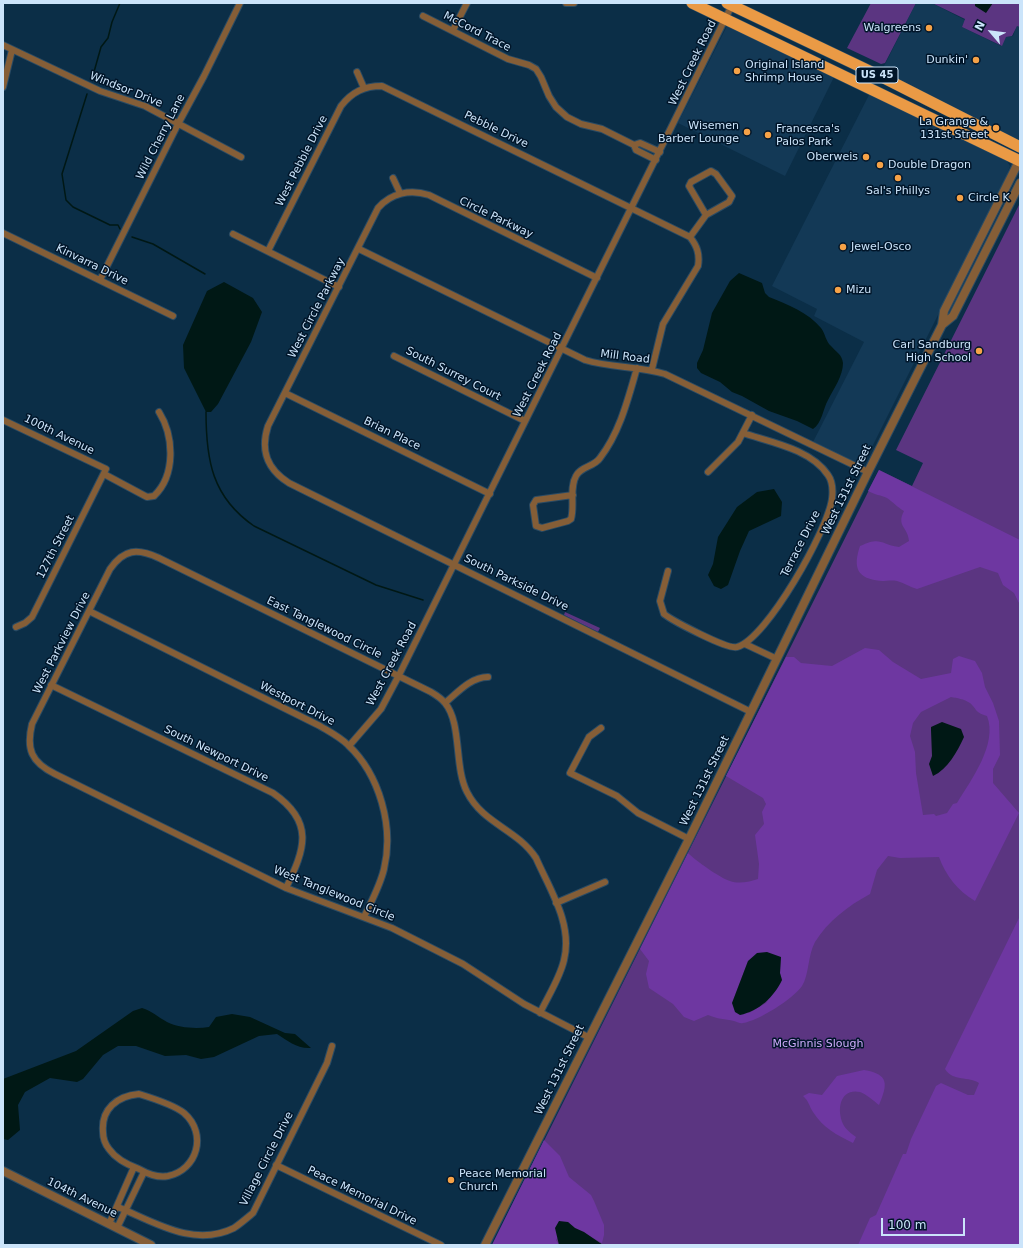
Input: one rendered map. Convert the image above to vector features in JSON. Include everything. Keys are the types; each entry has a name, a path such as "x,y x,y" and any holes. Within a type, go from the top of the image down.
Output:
{"highway":[{"name":"US 45","path":"692,3 1020,160"},
{"name":"US 45","path":"730,4 884,78 1020,147"}],"street":[{"name":"Wild Cherry Lane","path":"100,280 240,3"},
{"path":"453,30 467,3"},
{"path":"566,3 574,3"},
{"name":"West Creek Road","path":"349,746 381,709 398,676 633,208 726,19 730,4"},
{"name":"McCord Trace","path":"423,16 508,59 529,65 536,69 556,107 567,117 581,124 602,129 634,145 636,150 656,160"},
{"name":"Windsor Drive","path":"3,45 100,92 145,106 241,157"},
{"path":"3,87 12,50"},
{"path":"357,72 364,88"},
{"name":"Pebble Drive","path":"364,88 382,86 391,89 690,237"},
{"name":"West Pebble Drive","path":"268,251 341,106 348,98 364,88"},
{"name":"McCord Trace","path":"634,145 640,143 660,152"},
{"name":"West 131st Street","path":"485,1245 588,1037 689,839 868,472 942,325 944,311 1020,160"},
{"path":"652,370 663,324 698,266 698,249 690,237 706,215 729,202 732,196 716,174 711,171 691,182 689,186 706,215"},
{"path":"393,178 400,193"},
{"name":"West 131st Street","path":"942,325 953,316 1020,183"},
{"name":"Circle Parkway","path":"400,193 419,192 429,195 597,278"},
{"name":"West Circle Parkway","path":"274,472 266,458 264,441 268,426 359,249 378,208 384,202 400,193"},
{"name":"Kinvarra Drive","path":"3,233 173,316"},
{"path":"232,234 339,287"},
{"name":"Mill Road","path":"359,249 585,360 598,364 652,370 665,374 868,472"},
{"name":"South Surrey Court","path":"394,356 525,421"},
{"path":"573,495 536,500 533,505 536,526 542,528 568,522 572,516 576,476 582,469 596,463 617,429 637,368"},
{"name":"Brian Place","path":"285,393 490,494"},
{"name":"100th Avenue","path":"3,420 105,472 148,497 154,496 158,492 169,471 170,460 166,424 159,412"},
{"path":"708,472 738,442 752,415"},
{"name":"Terrace Drive","path":"743,433 793,450 812,460 828,476 832,483 833,492 830,509 815,544 786,596 767,622 745,644"},
{"name":"127th Street","path":"16,628 32,617 105,472"},
{"name":"South Parkside Drive","path":"274,472 289,483 751,712"},
{"name":"West Parkview Drive","path":"30,751 29,744 32,724 51,685 110,569 115,561 128,552"},
{"name":"East Tanglewood Circle","path":"128,552 149,553 431,692 445,703"},
{"path":"668,571 660,601 664,614 730,648 736,648 745,644 777,659"},
{"name":"Westport Drive","path":"89,611 320,726 349,746 374,780 385,815 386,854 384,869 380,884 364,917"},
{"path":"488,677 480,677 469,682 445,703 453,723 462,777 466,791 479,810 488,819 514,834 530,849 556,903 566,933 566,950 560,972 540,1013"},
{"name":"South Newport Drive","path":"51,685 267,790 287,802 298,817 302,831 303,846 300,859 286,888"},
{"path":"601,728 589,737 570,773 617,796 638,814 689,839"},
{"name":"West Tanglewood Circle","path":"30,751 34,758 50,772 286,888 392,928 463,964 524,1004 588,1037"},
{"path":"556,903 605,882"},
{"name":"Village Circle Drive","path":"118,1207 177,1234 196,1238 214,1237 234,1228 253,1213 327,1063 332,1046"},
{"path":"139,1094 151,1097 183,1113 191,1122 197,1135 197,1150 186,1168 165,1177 152,1176 144,1172 114,1156 107,1148 103,1138 102,1124 106,1111 114,1102 126,1095 139,1094"},
{"name":"Peace Memorial Drive","path":"276,1164 440,1245"},
{"path":"109,1224 118,1207 134,1168"},
{"name":"104th Avenue","path":"3,1171 151,1245"},
{"path":"117,1228 144,1172"}],"shaded area":[{"path":"916,3 932,3 965,20 962,27 1001,46 1006,37 1013,36 1017,25 1020,27 1020,142 879,76"},
{"path":"975,3 993,3 986,13 975,6"},
{"path":"729,22 836,73 785,176 678,123"},
{"path":"871,91 1005,158 1010,166 1006,179 862,467 813,442 864,342 814,316 817,309 772,286"},
{"path":"739,273 762,283 765,293 769,297 804,313 821,328 829,344 841,357 843,368 840,377 826,404 820,420 813,429 797,421 769,411 732,392 720,382 701,373 697,368 697,363 703,350 712,313 730,281"},
{"path":"224,282 253,298 262,312 251,342 218,404 211,412 206,412 184,368 183,345 207,291"},
{"path":"879,470 1020,540 1020,605 1014,593 1003,585 998,573 980,567 917,589 897,581 873,580 862,575 857,566 860,546 877,541 899,547 909,541 901,520 904,511 887,498 868,491"},
{"path":"774,489 782,502 781,516 749,531 728,585 721,589 714,586 708,575 713,564 718,537 737,507 757,492"},
{"path":"865,648 879,650 893,662 921,679 951,673 953,659 959,656 975,661 982,673 985,687 993,703 999,721 1000,755 993,769 993,783 1019,813 975,901 953,882 939,857 900,858 888,856 877,870 870,894 839,915 820,934 811,952 806,976 802,986 791,997 766,1014 742,1023 708,1015 694,1021 684,1017 673,1004 649,988 646,974 649,961 640,949 688,853 720,876 730,881 744,882 758,879 759,864 755,835 764,824 762,812 766,804 763,798 726,776 786,657 794,657 801,663 832,666","holes":["951,697 970,703 978,712 987,716 989,738 986,750 976,773 957,803 953,804 947,813 936,816 934,814 923,815 916,773 915,752 910,736 913,723 921,712","781,957 780,973 782,980 766,1003 749,1013 732,1003 748,961"]},
{"path":"942,722 961,729 964,737 948,765 933,776 929,764 932,756 931,727"},
{"path":"1020,916 1020,1245 858,1245 870,1218 876,1215 903,1154 906,1154 911,1139 936,1086 941,1083 968,1095 974,1095 979,1083 952,1076 945,1069"},
{"path":"767,952 781,957 780,973 782,980 775,992 760,1007 740,1015 735,1012 732,1003 748,961 757,953"},
{"path":"142,1008 167,1022 188,1028 209,1027 216,1017 232,1014 250,1017 285,1033 295,1034 311,1048 297,1046 277,1034 259,1036 214,1057 201,1059 186,1055 165,1056 136,1046 118,1046 103,1055 83,1079 77,1082 50,1078 25,1092 18,1105 20,1130 8,1140 3,1139 3,1079 76,1051 133,1011"},
{"path":"864,1070 878,1074 882,1077 885,1086 879,1105 860,1092 848,1093 844,1096 840,1106 841,1118 845,1128 856,1137 853,1143 826,1127 817,1118 803,1096 809,1093 822,1095 837,1076"},
{"path":"544,1140 560,1156 569,1177 591,1195 604,1225 602,1243 575,1228 568,1222 556,1240 559,1245 492,1245"},
{"path":"559,1221 568,1222 603,1245 559,1245 555,1228"}],"green space":[{"path":"871,3 916,3 885,63 881,64 847,48"},
{"path":"932,3 1020,3 1020,27 1017,26 1012,36 1006,37 1002,46 962,27 965,19"},
{"name":"McGinnis Slough","path":"1020,203 1020,1245 492,1245 879,470 912,486 923,463 896,450"},
{"path":"565,612 600,628 598,632 564,615"}],"waterway":[{"path":"92,79 101,47 108,38 112,22 120,3"},
{"path":"87,94 62,174 66,200 73,207 110,225 118,225 120,229"},
{"path":"132,237 153,244 205,274"},
{"path":"206,412 208,446 214,476 220,490 240,515 254,526 376,585 423,600"}],"place":[{"name":"Walgreens","path":"929,28"},
{"name":"Dunkin'","path":"976,60"},
{"name":"Original Island Shrimp House","path":"737,71"},
{"name":"La Grange & 131st Street","path":"996,128"},
{"name":"Wisemen Barber Lounge","path":"747,132"},
{"name":"Francesca's Palos Park","path":"768,135"},
{"name":"Oberweis","path":"866,157"},
{"name":"Double Dragon","path":"880,165"},
{"name":"Sal's Phillys","path":"898,178"},
{"name":"Circle K","path":"960,198"},
{"name":"Jewel-Osco","path":"843,247"},
{"name":"Mizu","path":"838,290"},
{"name":"Carl Sandburg High School","path":"979,351"},
{"name":"Peace Memorial Church","path":"451,1180"}]}
